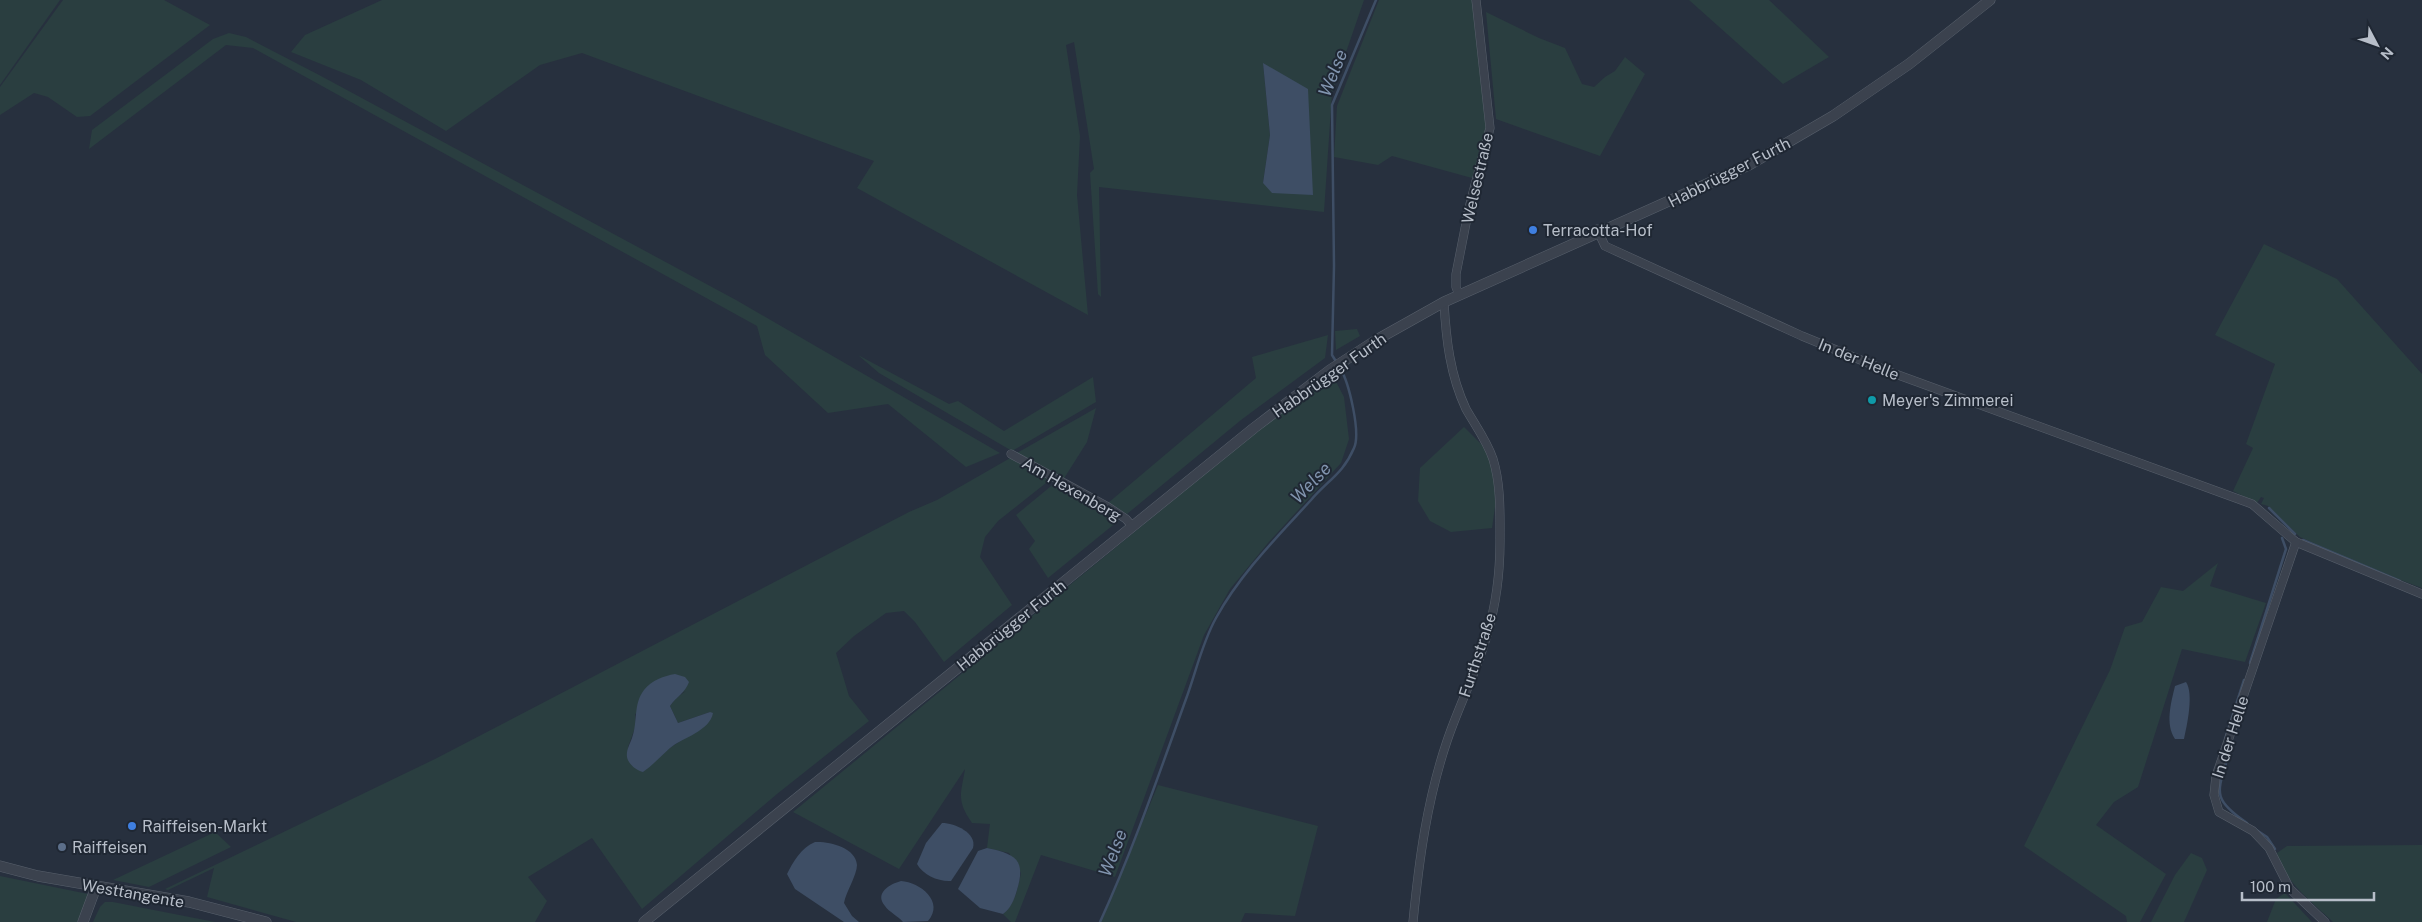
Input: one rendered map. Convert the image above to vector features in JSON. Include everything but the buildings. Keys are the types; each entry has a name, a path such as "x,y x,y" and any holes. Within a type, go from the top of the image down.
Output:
{"street":[{"name":"Welsestraße","path":"1459,295 1456,283 1458,265 1469,208 1490,128 1476,0"},
{"name":"Habbrügger Furth","path":"644,922 1292,397 1346,359 1444,302 1598,231 1749,165 1833,116 1909,64 1990,0"},
{"name":"In der Helle","path":"1598,231 1605,246 1802,336 1890,372 2252,504 2296,542 2422,594"},
{"name":"Furthstraße","path":"1412,922 1421,848 1430,802 1447,740 1487,635 1498,577 1500,543 1498,479 1492,457 1466,408 1454,375 1447,340 1444,302"},
{"name":"Am Hexenberg","path":"1011,454 1108,507 1126,519 1132,526"},
{"name":"In der Helle","path":"2296,542 2216,776 2214,795 2219,812 2253,831 2269,848 2290,889 2325,922"},
{"name":"Westtangente","path":"0,866 38,876 189,902 266,922"},
{"path":"83,922 96,887"}],"green space":[{"path":"0,0 60,0 0,85"},
{"path":"63,0 164,0 210,25 90,116 77,117 48,97 34,93 0,115 0,87"},
{"path":"382,0 1364,0 1332,93 1324,212 1099,187 1101,297 1098,294 1090,173 1094,169 1074,42 1066,45 1080,136 1077,195 1088,315 857,188 874,161 582,53 540,65 446,131 361,80 291,52 305,35","holes":["1263,63 1313,195 1263,183 1270,135"]},
{"path":"1379,0 1472,0 1488,129 1472,178 1392,156 1378,165 1334,157 1337,106"},
{"path":"1689,0 1769,0 1829,57 1783,84"},
{"path":"1486,12 1539,38 1565,48 1582,84 1594,87 1615,71 1625,57 1645,74 1600,156 1496,119"},
{"path":"229,33 246,37 321,76 736,300 1000,453 966,467 888,404 828,413 765,355 757,326 253,48 226,45 89,149 92,130 213,39"},
{"path":"2264,244 2337,279 2422,374 2422,588 2371,569 2300,537 2268,506 2261,504 2264,498 2261,497 2257,503 2233,491 2253,448 2246,444 2275,364 2215,335"},
{"path":"1357,329 1360,336 1336,350 1335,331"},
{"path":"1328,335 1325,358 1241,420 1127,514 1108,503 1256,378 1252,357"},
{"path":"858,355 949,404 958,401 1004,431 1093,377 1096,402 1012,451 879,373"},
{"path":"1333,376 1344,397 1349,439 1341,463 1268,543 1230,589 1204,635 1115,877 1041,855 1015,922 1011,922 1003,914 1013,901 1021,873 1009,853 987,848 990,824 972,823 967,815 961,797 965,769 899,869 793,812 1287,407"},
{"path":"1096,408 1087,442 1063,480 1015,454"},
{"path":"1464,427 1488,451 1498,486 1492,528 1451,532 1430,521 1418,501 1420,468"},
{"path":"1012,457 1051,479 998,521 985,537 980,557 1012,605 944,662 915,622 904,611 886,613 854,636 836,653 849,696 869,721 777,794 642,909 592,838 528,877 547,901 535,922 296,922 207,897 214,868 168,890 165,889 435,759 909,512 937,500","holes":["686,691 676,698 670,706 678,723 710,712 703,727 671,747 643,772 628,747 636,725 635,714"]},
{"path":"1056,482 1107,510 1118,521 1048,578 1029,549 1035,541 1016,515"},
{"path":"2218,563 2210,586 2266,603 2245,662 2182,649 2138,787 2114,802 2096,825 2166,874 2140,922 2127,922 2126,916 2024,846 2110,670 2125,627 2142,622 2161,587 2183,591"},
{"path":"1158,785 1318,826 1295,916 1245,913 1241,922 1101,922"},
{"path":"215,832 231,847 149,887 113,880"},
{"path":"2422,845 2422,922 2333,922 2292,882 2277,853 2287,846"},
{"path":"2191,853 2202,858 2207,870 2184,922 2151,922 2175,875"},
{"path":"0,876 88,894 79,922 0,922"},
{"path":"2285,893 2312,922 2267,922 2276,899"},
{"path":"105,902 215,922 93,922 100,907"}],"water":[{"path":"1263,63 1308,89 1313,195 1272,193 1263,183 1270,135"},
{"path":"675,674 685,677 689,682 670,706 678,723 710,712 713,713 707,725 695,734 675,744 643,772 631,765 627,754 634,732 638,701 644,690 654,681"},
{"path":"2186,682 2190,702 2187,726 2184,739 2175,739 2170,727 2172,699 2175,686"},
{"path":"942,823 947,823 964,830 972,838 973,843 973,848 951,881 932,877 917,864 926,843"},
{"path":"815,842 840,846 852,854 855,859 857,869 844,903 852,916 859,922 844,922 795,889 787,874 802,852"},
{"path":"987,848 1012,856 1019,865 1020,872 1016,894 1010,906 1003,914 980,908 958,889 978,851"},
{"path":"901,881 916,885 928,894 934,907 928,921 903,922 885,906 881,897 882,893 892,884"}],"waterway":[{"name":"Welse","path":"1337,363 1332,355 1334,266 1332,105 1376,0"},
{"name":"Welse","path":"1100,922 1135,840 1203,647 1216,618 1236,586 1260,556 1317,493 1340,471 1354,448 1356,431 1353,408 1347,384 1340,368"},
{"path":"2269,508 2295,534"},
{"path":"2250,663 2286,549 2282,538"},
{"path":"2303,540 2400,581"},
{"path":"2225,739 2244,680"},
{"path":"2229,753 2222,777 2220,793 2227,807 2247,823"},
{"path":"2255,829 2267,837 2275,849"}],"place":[{"name":"Terracotta-Hof","path":"1533,230"},
{"name":"Meyer's Zimmerei","path":"1872,400"},
{"name":"Raiffeisen-Markt","path":"132,826"},
{"name":"Raiffeisen","path":"62,847"}]}
